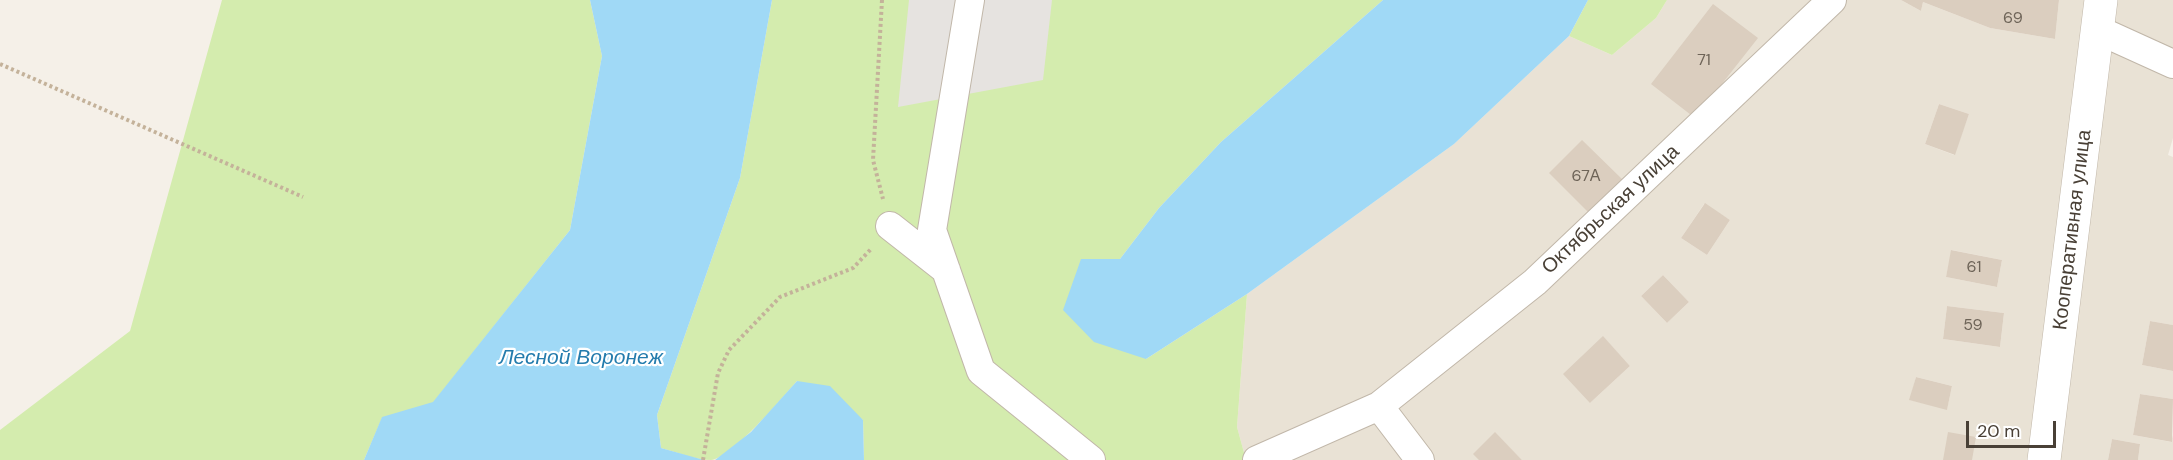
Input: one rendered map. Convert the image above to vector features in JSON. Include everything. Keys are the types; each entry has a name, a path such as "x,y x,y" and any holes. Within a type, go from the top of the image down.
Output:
{"street":[{"path":"970,0 932,230 981,371 1090,460"},
{"name":"Октябрьская улица","path":"1257,460 1379,406 1535,282 1832,0"},
{"path":"2100,15 2173,64"},
{"name":"Кооперативная улица","path":"2044,460 2100,15"},
{"path":"890,226 946,270"},
{"path":"1379,406 1420,460"}],"path":[{"path":"703,460 718,373 729,351 780,297 853,268 890,226 873,160 882,0"},
{"path":"0,64 303,198"}],"shaded area":[{"path":"909,0 1052,0 1043,80 898,107"},
{"path":"1667,0 1901,0 1921,11 1923,2 1990,28 2055,39 2059,0 2173,0 2173,138 2168,155 2173,157 2173,325 2150,321 2142,365 2173,371 2173,399 2140,394 2133,435 2171,442 2173,435 2173,460 2138,460 2140,444 2112,439 2108,460 1522,460 1495,433 1479,460 1246,460 1237,427 1247,294 1454,144 1569,36 1612,55 1656,18","holes":["1939,104 1969,114 1954,155 1925,144","1704,204 1730,220 1707,255 1681,238","1952,250 2002,260 1997,287 1946,277","1663,275 1689,302 1667,323 1641,296","1947,306 2004,313 2000,347 1943,339","1603,337 1630,366 1590,403","1916,377 1952,386 1947,409 1910,400"]}],"green space":[{"path":"222,0 590,0 602,56 570,230 433,403 382,418 364,460 0,460 0,430 130,331"},
{"path":"772,0 1383,0 1221,142 1159,208 1120,259 1146,359 1247,294 1237,427 1246,460 864,460 863,420 797,381 743,439 720,457 705,460 661,448 657,415 740,178"},
{"path":"1588,0 1667,0 1656,18 1612,55 1569,36"}],"water":[{"name":"Лесной Воронеж","path":"590,0 772,0 740,178 657,415 661,448 704,460 364,460 382,417 433,402 570,230 602,56"},
{"path":"1383,0 1588,0 1569,36 1454,144 1247,294 1146,359 1094,342 1063,310 1081,259 1120,259 1159,208 1221,142"},
{"path":"797,381 830,386 863,420 864,460 715,460 751,432"}],"building":[{"path":"1901,0 2059,0 2055,39 1990,28 1923,2 1921,11"},
{"path":"1713,4 1758,38 1695,118 1651,84"},
{"path":"1939,104 1969,114 1955,155 1925,144"},
{"path":"1582,140 1624,181 1591,215 1549,173"},
{"path":"1705,203 1730,220 1707,255 1681,238"},
{"path":"1951,250 2002,260 1997,287 1946,277"},
{"path":"1663,275 1689,302 1667,323 1641,296"},
{"path":"1947,306 2004,313 2000,347 1943,339"},
{"path":"2150,321 2173,325 2173,371 2142,365"},
{"path":"1603,336 1630,366 1590,403 1563,374"},
{"path":"1916,377 1952,386 1947,410 1909,400"},
{"path":"2140,394 2173,399 2172,442 2133,435"},
{"path":"1495,432 1522,460 1479,460 1473,454"},
{"path":"1948,432 1976,437 1972,460 1943,460"},
{"path":"2112,439 2140,444 2138,460 2108,460"}]}
